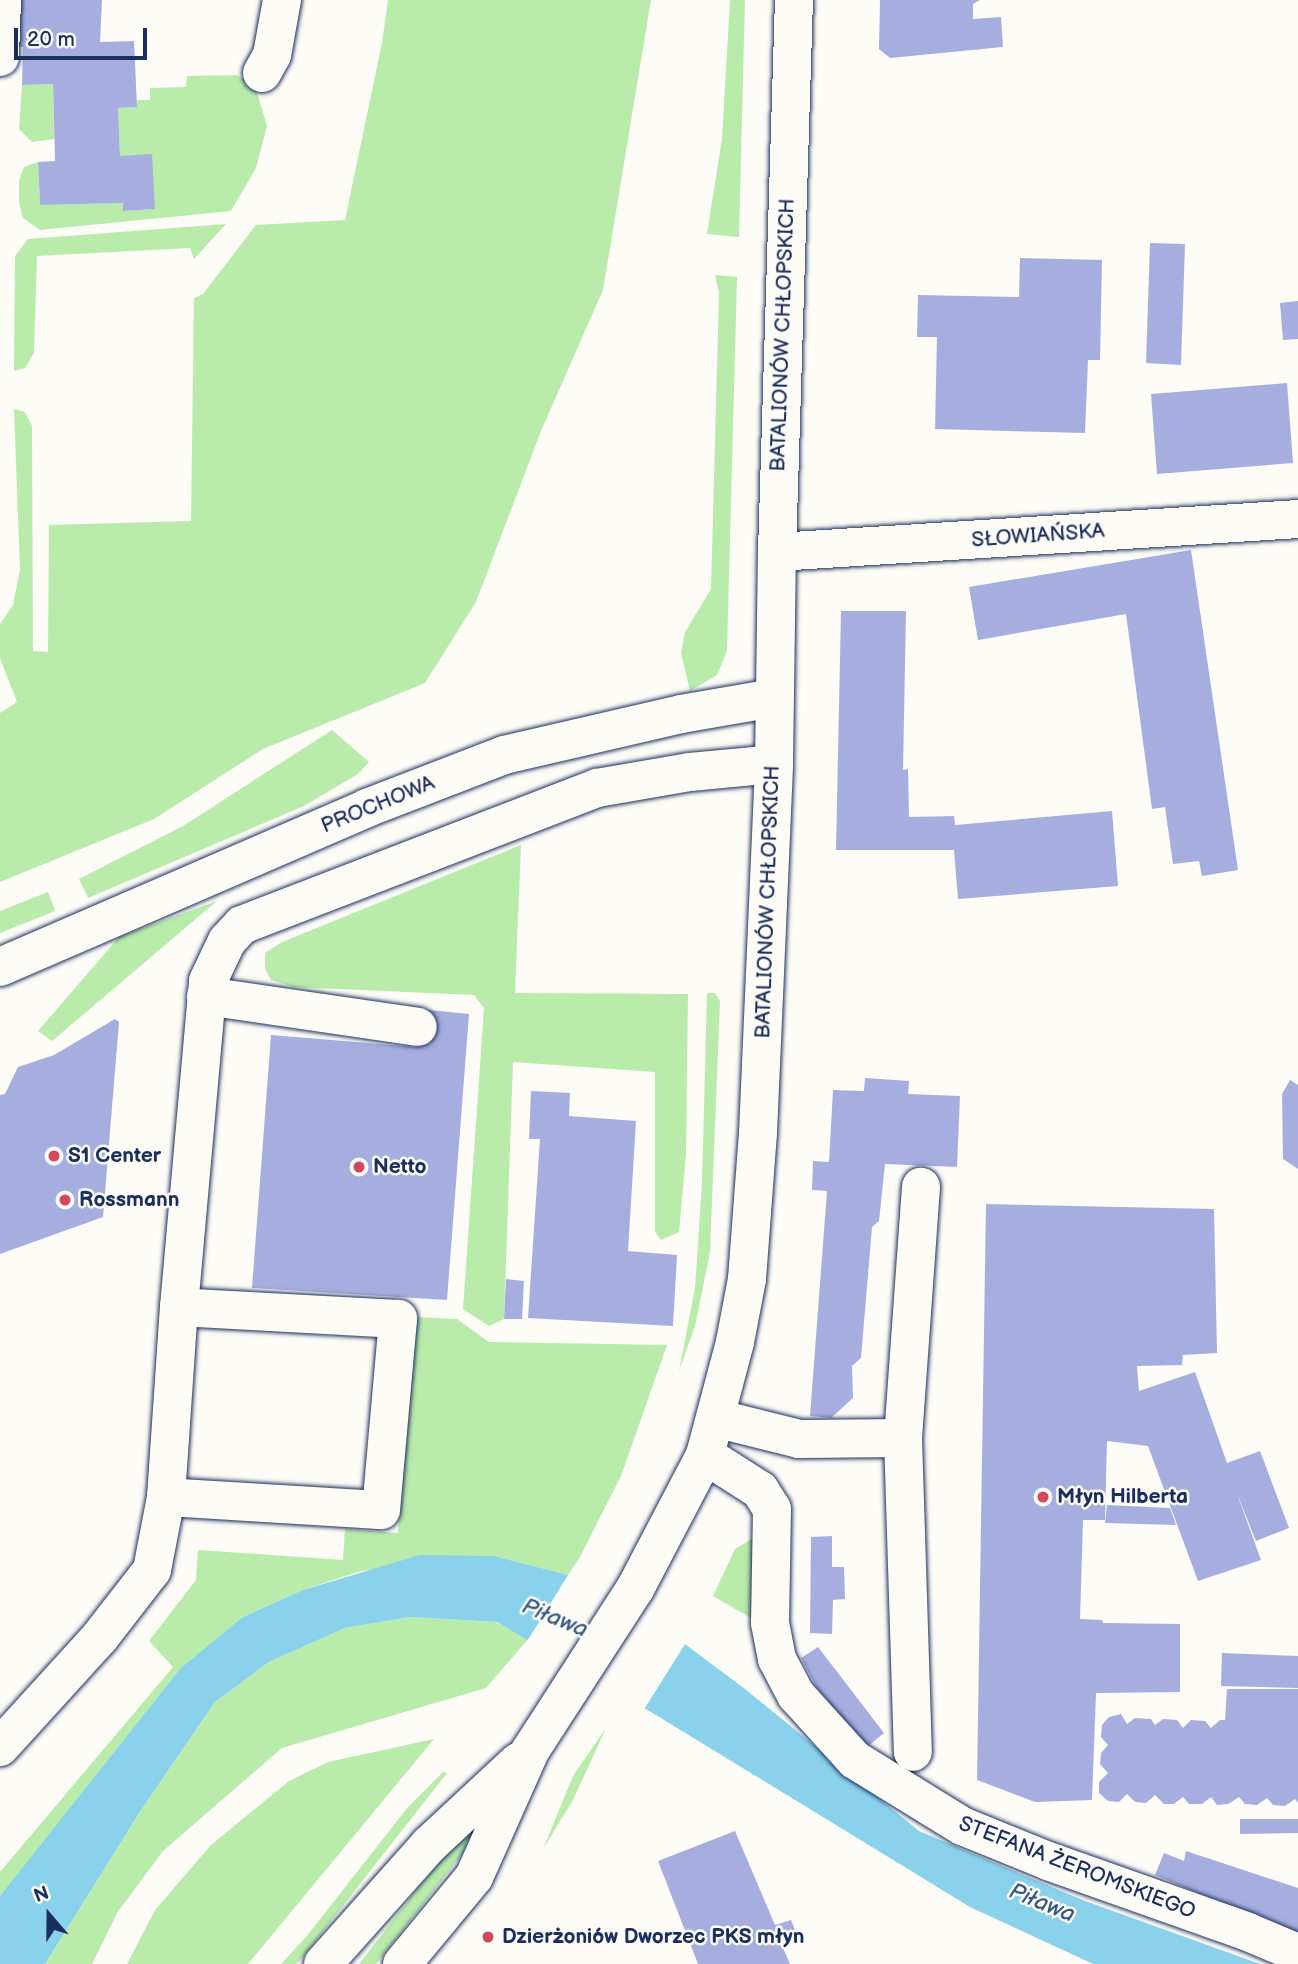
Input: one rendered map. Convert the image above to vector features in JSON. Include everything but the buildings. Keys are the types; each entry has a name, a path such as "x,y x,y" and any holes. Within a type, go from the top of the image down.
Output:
{"main road":[{"path":"0,57 2,0"},
{"path":"262,73 272,55 282,0"},
{"name":"BATALIONÓW CHŁOPSKICH","path":"402,1964 474,1877 530,1751 635,1589 705,1455 747,1279 758,1133 774,764 777,552 794,0"},
{"name":"SŁOWIAŃSKA","path":"777,552 1298,519"},
{"name":"PROCHOWA","path":"0,967 367,808 504,755 681,714 774,698"},
{"path":"0,1747 100,1637 152,1570 166,1497 179,1307 206,996 208,981 227,941 242,925 597,788 690,772 774,764"},
{"path":"206,996 418,1027"},
{"path":"914,1752 903,1438 921,1187"},
{"path":"166,1497 381,1510 398,1319 179,1307"},
{"path":"715,1418 799,1439 903,1438"},
{"name":"STEFANA ŻEROMSKIEGO","path":"705,1455 760,1490 772,1509 770,1623 777,1658 796,1695 855,1759 962,1826 1048,1861 1248,1932 1298,1953"},
{"name":"BATALIONÓW CHŁOPSKICH","path":"323,1964 429,1845 530,1751"}],"green space":[{"path":"388,0 651,0 603,290 541,431 476,602 425,683 263,749 154,819 0,882 0,713 17,702 0,658 0,624 13,605 20,570 14,409 25,412 32,426 33,651 48,652 49,525 191,521 194,298 203,294 256,225 345,220 382,43"},
{"path":"730,0 745,0 739,237 707,234 722,139"},
{"path":"237,75 255,86 267,126 256,168 231,211 40,230 23,218 19,203 19,181 24,167 38,162 40,205 123,203 123,211 154,209 120,156 118,108 137,107 137,100 150,100 150,88 186,87 187,76"},
{"path":"53,84 54,139 32,142 19,129 22,85"},
{"path":"226,224 194,259 190,248 37,256 34,353 25,368 14,371 15,256 28,239"},
{"path":"715,275 737,277 727,651 717,675 690,691 681,653 685,632 711,589 719,293"},
{"path":"332,730 369,762 358,774 304,806 88,898 79,879 183,826"},
{"path":"521,845 515,993 688,994 686,1154 679,1232 661,1240 655,1232 655,1072 513,1062 504,1319 489,1326 463,1309 484,1008 474,995 293,987 271,980 265,969 265,953 282,942"},
{"path":"48,892 55,911 0,933 0,911"},
{"path":"217,901 52,1041 38,1031 119,937"},
{"path":"707,993 715,993 720,1001 710,1252 695,1326 679,1371 695,1288 702,1183"},
{"path":"412,1317 457,1319 489,1342 667,1345 621,1476 568,1575 495,1556 361,1571 303,1590 243,1617 0,1896 0,1872 173,1667 149,1641 196,1580 198,1550 343,1560 345,1529 398,1533"},
{"path":"763,1532 756,1621 713,1596 735,1549"},
{"path":"410,1617 496,1622 529,1638 486,1688 282,1748 163,1851 117,1913 92,1964 45,1964 141,1810 215,1702 269,1662 345,1628"},
{"path":"606,1728 573,1800 543,1849 573,1776"},
{"path":"434,1739 248,1964 127,1964 155,1910 211,1845 289,1781 328,1762"},
{"path":"443,1772 447,1773 302,1958 296,1964 281,1964 306,1937 408,1807"},
{"path":"474,1816 485,1825 376,1964 359,1964"}],"water":[{"name":"Piława","path":"420,1555 495,1556 568,1575 682,1642 745,1689 919,1831 1085,1901 1260,1964 1093,1964 970,1907 651,1712 497,1622 410,1617 345,1628 269,1662 215,1702 141,1810 45,1964 0,1964 0,1896 181,1668 243,1617 303,1590"}],"pier":[{"path":"570,1572 687,1641 643,1711 526,1643"}],"place":[{"name":"S1 Center","path":"54,1156"},
{"name":"Netto","path":"359,1167"},
{"name":"Rossmann","path":"65,1200"},
{"name":"Młyn Hilberta","path":"1043,1497"},
{"name":"Dzierżoniów Dworzec PKS młyn","path":"488,1937"}]}
